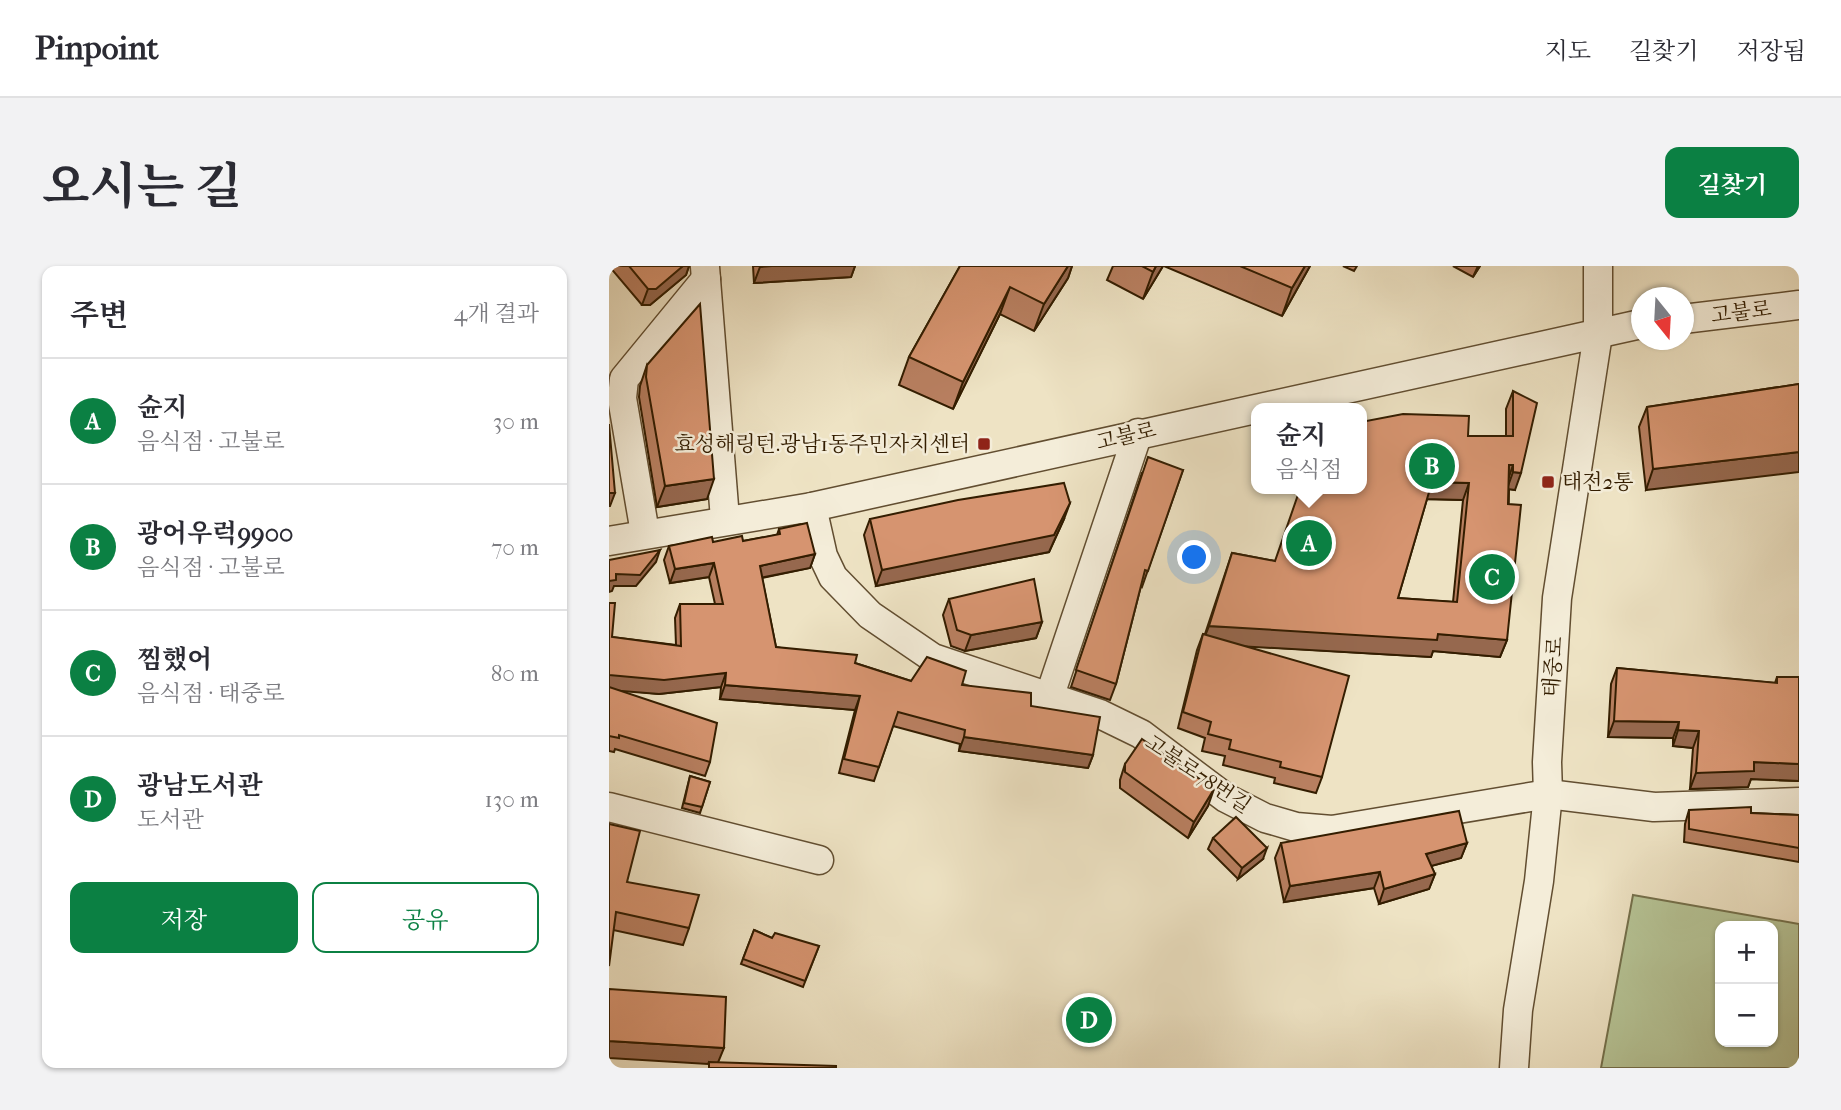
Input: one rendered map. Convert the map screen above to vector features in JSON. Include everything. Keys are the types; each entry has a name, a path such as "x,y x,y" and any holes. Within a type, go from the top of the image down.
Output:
{"street":[{"name":"태중로","path":"1514,1068 1518,1010 1539,881 1549,794 1547,762 1557,598 1598,334 1598,266"},
{"path":"645,533 622,398 623,358 706,272"},
{"path":"706,272 725,519"},
{"name":"고불로","path":"1694,317 1799,305"},
{"name":"고불로","path":"1277,403 1631,326"},
{"name":"고불로","path":"609,541 725,519 812,507 1251,409"},
{"path":"1051,695 1138,433"},
{"name":"고불로78번길","path":"812,507 823,556 833,577 870,615 933,658 1051,695 1100,713 1141,734 1226,798 1265,818 1296,827 1332,830 1549,794 1654,807 1799,802"},
{"path":"609,807 819,860"}],"green space":[{"path":"1633,895 1799,924 1799,1068 1601,1068"}],"building":[{"path":"629,266 683,266 656,289 648,289"},
{"path":"960,266 1068,266 1044,304 1010,287 963,382 909,357"},
{"path":"1142,266 1156,266 1153,272"},
{"path":"1240,266 1305,266 1292,288"},
{"path":"700,304 714,479 665,486 646,377 647,365"},
{"path":"1799,384 1799,452 1653,469 1647,407"},
{"path":"1513,391 1537,403 1521,473 1513,472 1513,465 1509,465 1508,504 1521,505 1507,640 1438,634 1437,640 1209,626 1232,553 1275,561 1298,494 1367,494 1367,421 1403,414 1469,416 1468,436 1513,436","holes":["1432,482 1469,483 1457,602 1398,598"]},
{"path":"609,424 615,493 609,493"},
{"path":"1148,457 1183,470 1148,571 1145,570 1116,684 1076,670"},
{"path":"1064,483 1070,503 1054,535 882,570 870,519 958,500"},
{"path":"807,523 815,554 760,566 776,647 857,655 855,663 911,681 927,657 966,671 962,685 1031,693 1031,706 1100,717 1093,755 964,737 965,730 898,712 879,767 844,759 860,696 725,685 726,673 664,680 609,675 609,603 615,603 612,637 681,646 680,604 723,604 714,563 675,569 669,546 712,537 713,542 742,536 743,541 780,534 779,529"},
{"path":"660,550 640,575 616,574 616,580 609,581 609,560"},
{"path":"1034,579 1042,622 971,635 957,630 949,599"},
{"path":"1203,634 1349,676 1322,777 1280,767 1281,762 1229,749 1231,740 1208,734 1211,722 1183,712"},
{"path":"1617,668 1777,683 1777,677 1799,677 1799,764 1754,762 1754,771 1696,773 1699,731 1678,730 1679,722 1614,721"},
{"path":"609,687 717,723 710,762 619,735 619,738 609,736"},
{"path":"1142,739 1214,789 1194,822 1125,772 1125,764"},
{"path":"690,776 710,782 702,807 684,803"},
{"path":"1751,807 1751,813 1799,815 1799,848 1689,829 1689,810"},
{"path":"1459,811 1467,843 1426,854 1435,874 1384,889 1380,872 1290,886 1281,843"},
{"path":"1236,817 1267,848 1242,868 1213,838"},
{"path":"609,824 640,831 627,882 699,895 689,928 616,912 609,966"},
{"path":"754,930 772,938 775,933 819,946 805,981 743,959"},
{"path":"609,989 726,997 724,1048 609,1041"},
{"path":"709,1062 836,1066 836,1068 709,1068"}],"place":[{"name":"효성해링턴.광남1동주민자치센터","path":"984,444"},
{"name":"광어우럭9900","path":"1432,466"},
{"name":"태전2통","path":"1548,482"},
{"name":"슌지","path":"1309,543"},
{"name":"찜했어","path":"1492,577"},
{"name":"광남도서관","path":"1089,1020"}]}
